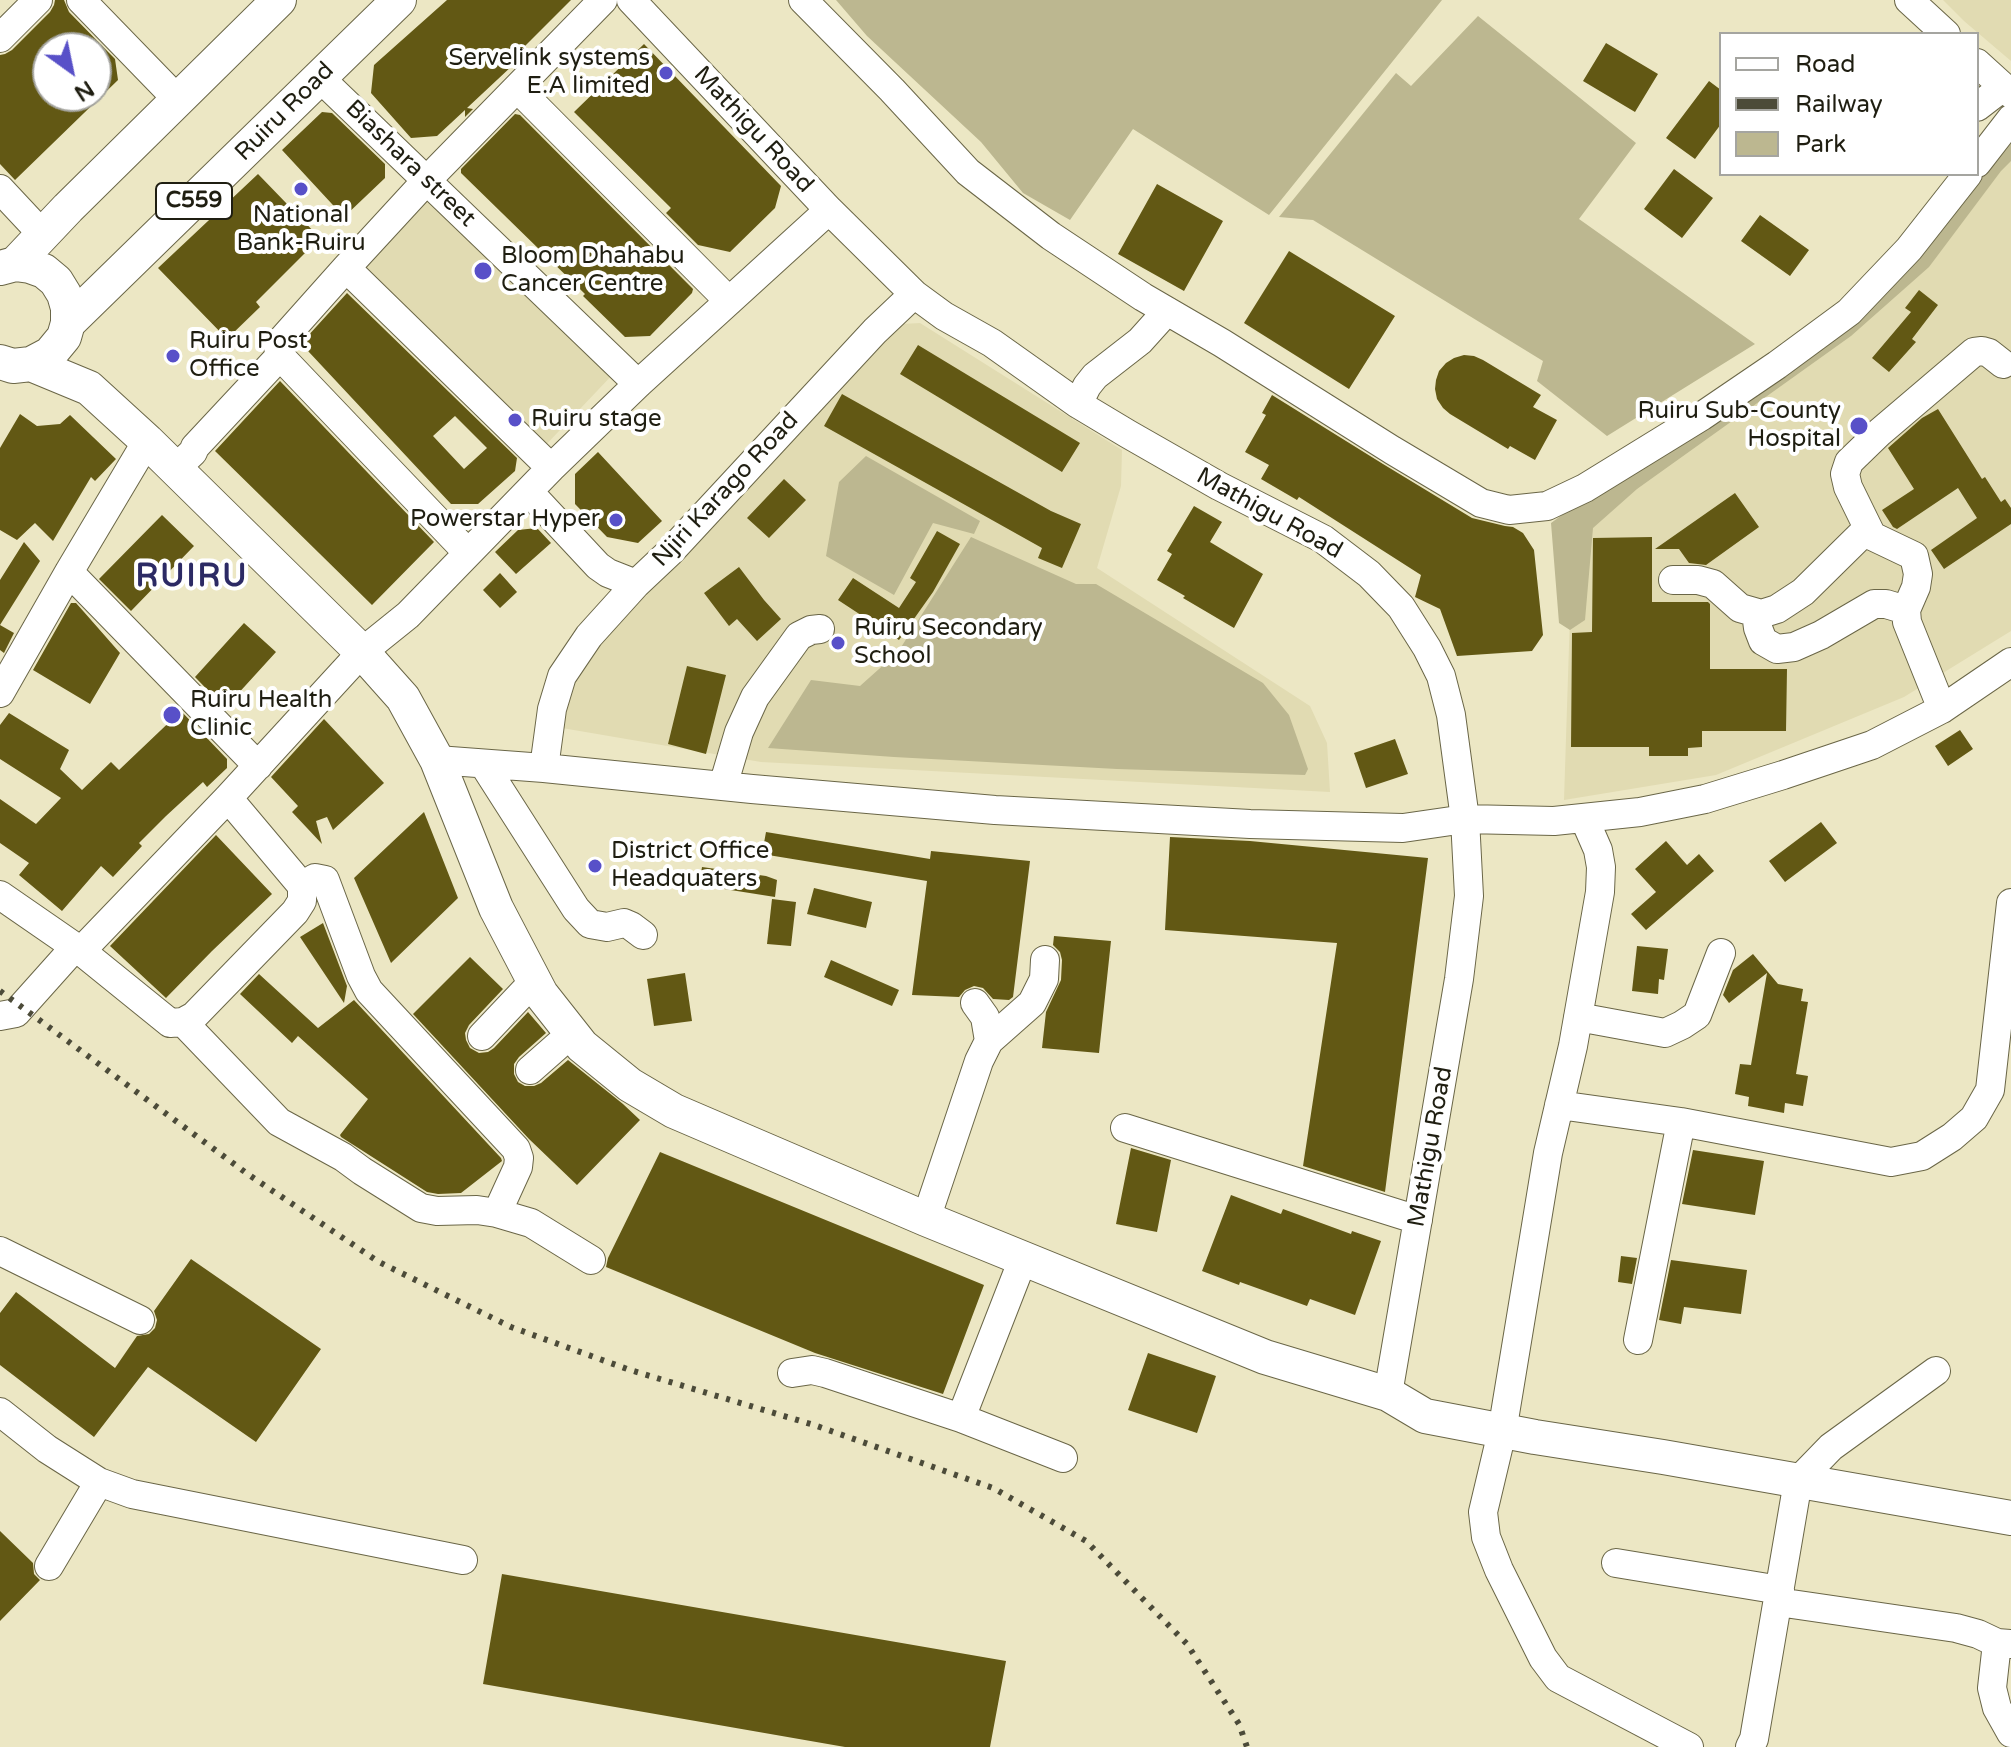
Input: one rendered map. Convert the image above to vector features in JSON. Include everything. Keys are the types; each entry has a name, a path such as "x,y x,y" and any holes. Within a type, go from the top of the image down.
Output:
{"main road":[{"path":"8,266 279,0"},
{"name":"Ruiru Road","path":"11,370 50,354 66,330 399,0"},
{"path":"8,266 30,266 44,271 56,281 68,308 66,330 89,388 362,652 403,698 437,760 496,908 541,994 582,1046 630,1085 674,1111 926,1219 1265,1357 1388,1394 1425,1416 1502,1432 2011,1518"},
{"path":"11,370 89,388"}],"street":[{"path":"0,38 38,0"},
{"path":"81,0 178,100"},
{"path":"468,553 280,356 278,347 427,180 603,0"},
{"name":"Mathigu Road","path":"631,0 829,210 914,294 944,316 992,343 1078,404 1219,486 1323,539 1369,574 1401,607 1427,648 1441,676 1451,715 1465,819 1469,896 1463,951 1388,1394"},
{"path":"803,0 968,172 1051,236 1392,450 1481,503 1509,510 1547,506 1585,488 1702,416 1777,365 1849,312 1909,249 1966,176"},
{"path":"1909,0 1944,32"},
{"path":"1979,65 2007,91 1979,106"},
{"name":"Biashara street","path":"320,78 638,384"},
{"path":"517,88 729,301"},
{"path":"1979,160 2011,119"},
{"path":"0,189 43,235"},
{"path":"0,1016 16,1013 228,798 362,652 408,615 638,384 829,210"},
{"path":"346,268 551,468"},
{"name":"Njiri Karago Road","path":"529,492 598,566 636,584 670,552 875,331 914,294"},
{"path":"1078,404 1095,376 1140,341 1167,311"},
{"path":"1942,709 1907,622 1906,610 1918,574 1914,556 1872,536 1848,487 1845,474 1849,462 1880,432 1974,352 1989,353 2003,364"},
{"path":"175,469 280,356"},
{"path":"0,693 147,441"},
{"path":"1673,580 1698,580 1713,584 1740,608 1761,614 1777,609 1798,595 1868,528"},
{"path":"69,572 258,766"},
{"path":"544,768 552,709 562,676 589,636 636,584"},
{"path":"1798,595 1811,602 1819,612 1821,635"},
{"path":"1756,613 1763,641 1777,649 1794,647 1821,635 1874,604 1906,610"},
{"path":"723,786 739,732 755,697 799,636 820,629"},
{"path":"437,760 995,810 1250,824 1403,828 1465,819 1554,821 1640,812 1705,799 1872,745 1942,709 2011,662"},
{"path":"484,765 576,909 590,924 607,927 624,923 643,935"},
{"path":"0,895 78,949 170,1023 183,1022 194,1016 295,912 302,901 302,886 228,798"},
{"path":"1584,818 1598,850 1600,892 1578,1017 1548,1153 1502,1432 1483,1512 1486,1537 1499,1570 1543,1658 1558,1678 1689,1747"},
{"path":"302,886 315,878 325,880 369,991 516,1149 518,1167 497,1213"},
{"path":"1559,1105 1681,1122 1891,1162 1922,1156 1974,1118 1990,1090 2011,903"},
{"path":"1578,1017 1665,1033 1697,1015 1721,953"},
{"path":"926,1219 979,1061 989,1041 1032,1003 1044,979 1045,960"},
{"path":"482,1036 534,981"},
{"path":"975,1003 985,1017 989,1041"},
{"path":"183,1022 279,1122 343,1157 421,1208 437,1211 477,1210 531,1223 591,1260"},
{"path":"530,1070 572,1033"},
{"path":"1638,1340 1681,1122"},
{"path":"1125,1128 1418,1220"},
{"path":"0,1251 140,1320"},
{"path":"961,1418 1023,1259"},
{"path":"792,1373 812,1370 825,1373 961,1418 1063,1458"},
{"path":"1750,1747 1754,1739 1798,1481 1831,1447 1936,1371"},
{"path":"0,1412 47,1449 99,1482 132,1494 463,1560"},
{"path":"49,1566 99,1482"},
{"path":"1616,1563 1956,1628 2004,1643 1992,1688 1997,1708 2011,1733"}],"shaded area":[{"path":"1943,0 2011,0 2011,61 1979,32"},
{"name":"Ruiru Sub-County Hospital","path":"2011,150 2011,631 1904,697 1716,775 1564,800 1573,522 1842,330"},
{"path":"429,190 616,371 541,450 353,269"},
{"path":"920,323 1122,450 1121,486 1097,568 1310,706 1327,743 1330,792 761,762 562,728 580,660 902,324"}],"green space":[{"path":"836,0 1442,0 1269,215 1133,129 1070,220 1023,193 981,142 867,36"},
{"path":"1478,16 1636,143 1579,219 1755,344 1607,436 1537,381 1543,361 1313,220 1279,217 1396,73 1411,86"},
{"path":"2011,136 2011,161 1929,267 1851,336 1637,489 1593,528 1585,620 1570,630 1559,623 1551,523 1591,494 1749,394 1970,176 1979,176 1979,168"},
{"path":"866,456 980,521 974,534 933,523 894,595 826,556 839,482"},
{"path":"971,537 1076,584 1096,584 1263,683 1289,715 1308,769 1305,775 1117,769 768,748 811,680 860,686 898,652"}],"building":[{"path":"55,0 64,0 69,12 89,32 32,32 32,112 85,112 15,180 0,164 0,55 12,50 50,12"},
{"path":"447,0 571,0 524,47 528,51 467,108 473,109 465,117 465,110 437,136 411,138 371,93 374,65"},
{"path":"1606,43 1658,74 1635,112 1583,81"},
{"path":"644,44 781,186 775,208 730,252 698,245 666,213 671,208 574,112"},
{"path":"112,56 115,59 118,80 112,86"},
{"path":"1709,81 1719,88 1719,127 1695,159 1666,138"},
{"path":"322,112 332,113 385,164 385,178 344,217 282,150"},
{"path":"515,114 520,115 693,289 650,336 625,337 461,173 461,169"},
{"path":"1674,169 1713,198 1682,238 1644,209"},
{"path":"258,174 320,238 256,302 260,307 227,339 158,268"},
{"path":"1157,184 1223,221 1184,291 1118,254"},
{"path":"1760,215 1809,250 1790,276 1741,241"},
{"path":"1289,251 1395,316 1349,389 1244,323"},
{"path":"1919,290 1938,305 1912,339 1916,342 1889,372 1872,358 1911,312 1905,308"},
{"path":"347,293 517,458 515,471 478,504 451,504 308,351 306,338","holes":["455,416 487,448 464,469 433,436"]},
{"path":"918,345 1080,443 1062,472 900,374"},
{"path":"1464,355 1483,360 1541,395 1533,407 1557,420 1535,460 1510,446 1508,449 1443,408 1435,389 1439,371 1446,363"},
{"path":"280,381 434,542 372,605 215,451"},
{"path":"842,394 1051,511 1081,524 1062,568 1038,558 1042,548 824,426"},
{"path":"1272,395 1472,518 1513,527 1523,533 1534,550 1543,635 1532,651 1457,656 1440,609 1415,597 1421,575 1299,497 1297,500 1261,479 1269,465 1245,452 1266,415 1262,413"},
{"path":"1938,409 1982,479 1985,477 2001,502 2005,499 2011,508 2011,524 1944,569 1931,550 1977,518 1958,488 1897,529 1882,510 1914,489 1888,448 1922,418"},
{"path":"20,414 37,426 60,424 70,415 116,459 95,481 91,477 53,541 35,523 17,540 0,530 0,448"},
{"path":"598,452 662,521 638,543 607,537 575,504 575,474"},
{"path":"784,479 806,500 769,538 747,518"},
{"path":"1735,493 1759,527 1706,565 1689,563 1679,549 1655,549"},
{"path":"1194,506 1222,522 1210,542 1263,574 1234,628 1157,580 1172,554 1167,551"},
{"path":"162,515 194,546 131,611 99,579"},
{"path":"537,528 551,543 516,574 495,552 518,530"},
{"path":"937,531 960,544 933,592 899,640 838,600 853,578 899,608 916,582 910,578"},
{"path":"1652,537 1652,602 1710,604 1710,669 1787,669 1786,731 1702,731 1702,747 1688,748 1688,756 1649,756 1649,747 1571,747 1572,633 1592,632 1593,538"},
{"path":"24,542 40,561 0,625 0,580"},
{"path":"739,567 781,619 757,641 737,619 729,626 704,593"},
{"path":"500,573 517,592 500,608 483,590"},
{"path":"71,603 76,603 120,653 90,704 33,670"},
{"path":"244,623 276,652 225,708 195,677"},
{"path":"0,625 14,633 4,653 0,650"},
{"path":"687,666 726,675 706,754 668,744"},
{"path":"181,711 227,759 227,768 207,787 203,782 166,816 139,843 142,846 113,877 101,866 62,911 19,875 29,863 0,843 0,799 36,824 61,798 0,759 0,725 9,713 69,750 60,769 82,790 111,762 119,770"},
{"path":"324,719 384,783 333,830 327,817 316,821 322,844 292,812 298,806 271,777"},
{"path":"1960,730 1973,749 1948,766 1935,746"},
{"path":"1395,739 1408,774 1366,788 1354,753"},
{"path":"424,812 458,898 391,963 354,878"},
{"path":"1821,822 1837,843 1785,882 1769,861"},
{"path":"766,832 930,859 931,851 1030,861 1013,997 1009,1000 993,999 983,988 974,986 959,997 912,995 927,881 762,854"},
{"path":"216,835 272,894 166,998 110,946"},
{"path":"1170,837 1250,841 1428,858 1385,1192 1303,1166 1337,943 1165,930"},
{"path":"1666,841 1687,865 1699,854 1714,871 1646,930 1631,914 1656,892 1635,869"},
{"path":"702,867 777,880 775,897 699,885"},
{"path":"814,888 872,902 866,928 807,914"},
{"path":"772,899 796,902 791,946 767,944"},
{"path":"323,923 347,986 344,1003 300,937"},
{"path":"1054,936 1111,941 1099,1053 1042,1048 1046,1012 1061,980 1062,960 1060,952 1053,945"},
{"path":"1637,946 1668,949 1664,980 1659,979 1658,994 1632,991"},
{"path":"1753,954 1778,984 1803,989 1801,1001 1808,1002 1796,1074 1808,1076 1803,1106 1785,1103 1784,1113 1748,1106 1749,1097 1735,1094 1740,1064 1751,1065 1767,973 1729,1003 1723,995 1733,970"},
{"path":"470,957 503,989 469,1025 465,1033 470,1048 479,1053 488,1052 528,1012 546,1033 514,1064 518,1082 525,1086 541,1083 568,1060 640,1120 577,1185 529,1139 413,1014"},
{"path":"831,960 899,990 892,1006 824,977"},
{"path":"685,973 692,1021 654,1026 647,979"},
{"path":"259,974 318,1028 354,1000 502,1161 461,1193 438,1194 427,1192 341,1137 368,1099 298,1036 292,1043 240,994"},
{"path":"1131,1148 1171,1160 1157,1232 1116,1224"},
{"path":"1693,1150 1764,1161 1755,1215 1682,1204"},
{"path":"660,1152 984,1285 943,1394 815,1353 606,1267"},
{"path":"1231,1195 1281,1214 1283,1209 1351,1234 1352,1231 1381,1241 1355,1315 1310,1299 1307,1306 1202,1271"},
{"path":"1621,1256 1637,1258 1632,1284 1618,1282"},
{"path":"191,1259 321,1349 256,1442 148,1367 94,1437 0,1365 0,1313 16,1292 115,1368 137,1336 149,1334 155,1328 157,1320 154,1311"},
{"path":"1671,1260 1747,1270 1741,1314 1684,1307 1681,1324 1659,1320"},
{"path":"1148,1353 1216,1376 1197,1433 1128,1410"},
{"path":"0,1531 33,1563 34,1574 40,1580 0,1621"},
{"path":"502,1574 1006,1661 990,1747 845,1747 483,1684"}],"railway":[{"path":"0,991 249,1175 379,1262 511,1327 630,1370 814,1425 993,1488 1086,1541 1187,1644 1239,1724 1247,1747"}],"place":[{"name":"Servelink systems E.A limited","path":"666,73"},
{"name":"National Bank-Ruiru","path":"301,189"},
{"name":"Bloom Dhahabu Cancer Centre","path":"483,271"},
{"name":"Ruiru Post Office","path":"173,356"},
{"name":"Ruiru stage","path":"515,420"},
{"name":"Ruiru Sub-County Hospital","path":"1859,426"},
{"name":"Powerstar Hyper","path":"616,520"},
{"name":"Ruiru Secondary School","path":"838,643"},
{"name":"Ruiru Health Clinic","path":"172,715"},
{"name":"District Office Headquaters","path":"595,866"}],"district":[{"name":"RUIRU","path":"192,578"}]}
